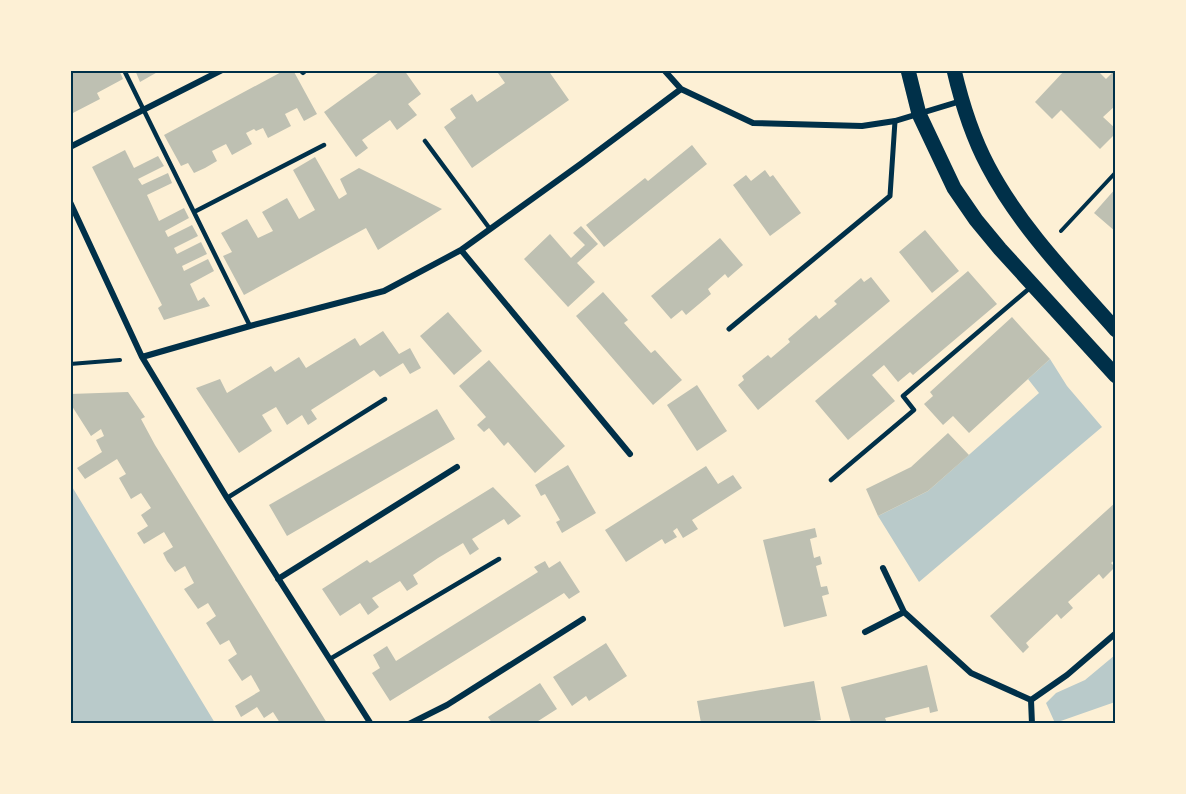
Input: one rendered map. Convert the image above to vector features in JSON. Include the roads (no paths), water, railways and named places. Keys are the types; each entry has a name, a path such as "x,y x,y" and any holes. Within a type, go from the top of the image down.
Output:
{"main road":[{"path":"908,70 919,114 954,188 976,220 1116,376"},
{"path":"954,70 961,101 973,133 1006,197 1045,249 1116,330"}],"street":[{"path":"70,147 222,70"},
{"path":"664,70 681,89 753,123 862,126 895,121 961,101"},
{"path":"142,357 384,291 460,250 681,89"},
{"path":"729,329 890,196 895,121"},
{"path":"70,202 142,357 227,498 371,723"},
{"path":"460,250 630,454"},
{"path":"278,579 457,467"},
{"path":"883,568 904,612 971,673 1031,700"},
{"path":"865,632 904,612"},
{"path":"409,723 447,705 583,619"},
{"path":"1031,700 1066,675 1116,633"},
{"path":"1031,700 1032,723"}],"lane":[{"path":"124,70 250,326"},
{"path":"425,141 490,229"},
{"path":"194,212 324,145"},
{"path":"831,480 914,410 903,396 1033,285"},
{"path":"227,498 385,399"},
{"path":"330,659 499,559"}]}
